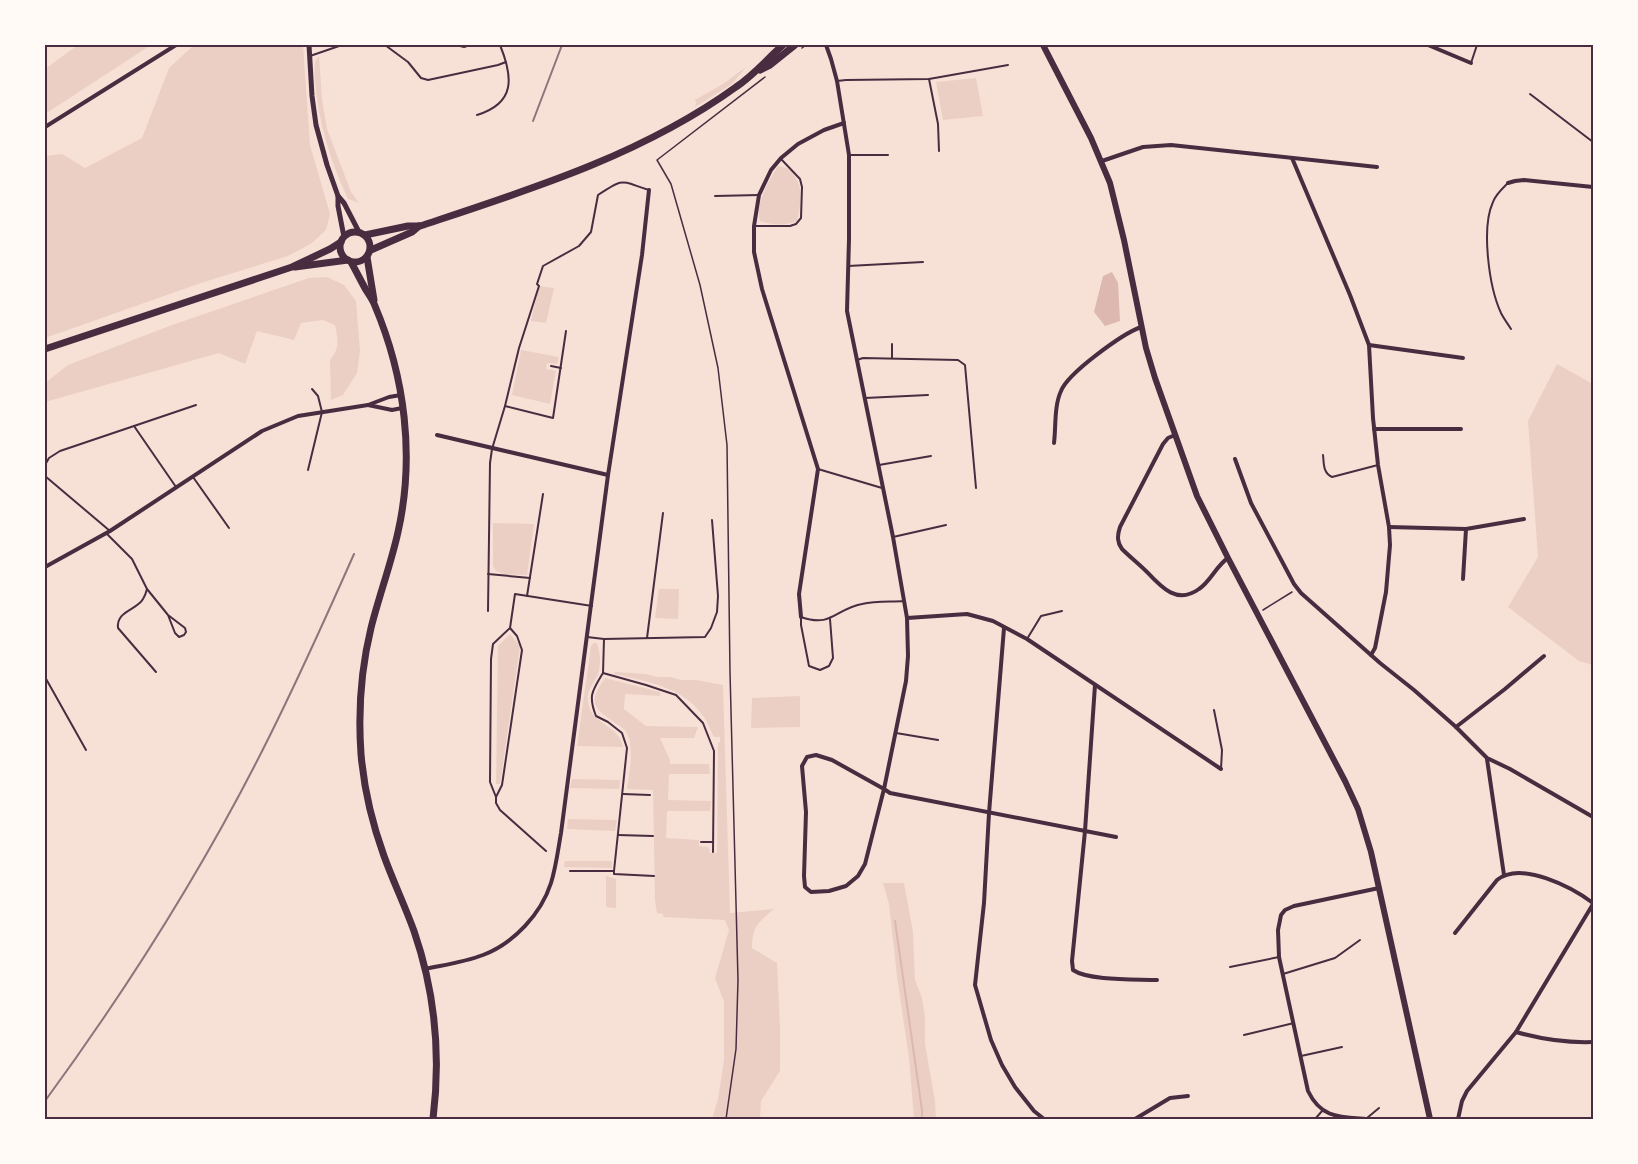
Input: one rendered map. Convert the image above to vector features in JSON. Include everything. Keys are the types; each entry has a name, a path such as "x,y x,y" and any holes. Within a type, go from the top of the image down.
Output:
{"main road":[{"path":"758,71 766,60 783,45"},
{"path":"1043,45 1102,160 1110,183 1121,223 1141,327 1155,378 1197,496 1227,558 1353,797 1379,888 1430,1119"},
{"path":"292,267 358,262 420,226 532,188 613,156 708,106 758,71 797,48"},
{"path":"45,349 292,267 330,249 350,232 362,233 420,226"},
{"path":"362,233 370,243 374,303"},
{"path":"342,239 341,252 350,261 374,303 387,340 401,395 407,442 405,493 398,532 366,653 361,698 360,738 364,779 373,820 383,854 413,928 433,1006 436,1050 433,1119"}],"street":[{"path":"45,127 176,45"},
{"path":"309,45 316,125 338,196 342,239"},
{"path":"826,45 837,81 849,155 847,311 893,537 907,618 908,656 896,733 884,789 865,864 858,876 846,886 829,891 811,892 805,887 806,812 802,766 804,761 811,756 823,757 884,789 890,793 1116,837"},
{"path":"1428,45 1471,63"},
{"path":"801,617 800,584 818,469 762,289 754,252 754,226 759,195 771,170 781,158 798,144 824,130 844,123"},
{"path":"1102,160 1143,147 1171,145 1377,166"},
{"path":"1292,158 1369,345 1374,429 1390,545 1386,592 1375,648 1371,655"},
{"path":"1508,183 1524,180 1593,187"},
{"path":"425,969 483,955 512,938 529,921 550,886 558,855 649,190"},
{"path":"338,196 362,233"},
{"path":"1054,443 1058,399 1065,384 1111,344 1141,327"},
{"path":"1369,345 1463,358"},
{"path":"45,567 108,532 262,430 298,416 368,405 401,395"},
{"path":"368,405 392,410 403,408"},
{"path":"1374,429 1461,429"},
{"path":"437,435 609,475"},
{"path":"1175,435 1163,444 1133,502 1118,532 1119,545 1160,586 1175,595 1199,590 1227,558"},
{"path":"1235,459 1246,492 1297,588 1456,727 1487,758 1593,816"},
{"path":"1389,527 1466,529 1524,519"},
{"path":"1463,579 1466,529"},
{"path":"907,618 967,614 993,621 1027,639 1221,769"},
{"path":"1004,628 984,903 975,985 991,1040 1002,1065 1015,1087 1034,1111 1044,1119"},
{"path":"1456,727 1544,657"},
{"path":"1095,685 1073,970 1079,974 1104,977 1157,980"},
{"path":"1487,758 1504,875"},
{"path":"1455,933 1492,885 1509,873 1546,879 1572,889 1593,904 1516,1032 1467,1091 1458,1119"},
{"path":"1365,1119 1338,1117 1323,1110 1314,1103 1308,1091 1279,957 1279,924 1282,913 1290,908 1379,888"},
{"path":"1516,1032 1538,1038 1575,1043 1593,1042"},
{"path":"1135,1119 1170,1098 1188,1096"}],"lane":[{"path":"309,56 342,45"},
{"path":"385,45 408,62 421,78 428,80 506,62"},
{"path":"456,45 464,47 470,45"},
{"path":"477,115 493,109 506,94 510,80 500,45"},
{"path":"1471,63 1478,45"},
{"path":"837,81 929,79 1008,65"},
{"path":"929,79 938,124 939,151"},
{"path":"1530,94 1593,142"},
{"path":"849,155 888,155"},
{"path":"754,226 790,226 796,224 801,218 800,179 781,158"},
{"path":"488,611 492,449 543,266 579,246 591,232 598,195 618,182 624,181 649,190"},
{"path":"1508,183 1499,191 1493,202 1488,222 1487,242 1496,300 1511,329"},
{"path":"715,196 759,195"},
{"path":"848,266 923,262"},
{"path":"505,406 553,418 566,331"},
{"path":"892,344 892,358"},
{"path":"857,360 863,358 958,360 965,365 976,488"},
{"path":"551,366 561,368"},
{"path":"308,470 322,412 318,396 312,389"},
{"path":"865,398 928,395"},
{"path":"45,465 49,458 60,451 196,405"},
{"path":"134,426 177,488"},
{"path":"1323,455 1325,470 1332,477 1378,465"},
{"path":"879,465 931,456"},
{"path":"818,469 884,488"},
{"path":"45,476 108,532 132,559 147,589 168,615 184,628 186,632 184,635 179,637 175,633 168,615"},
{"path":"193,477 229,528"},
{"path":"527,596 543,494"},
{"path":"647,638 663,513"},
{"path":"587,638 705,637 717,612 718,596 712,520"},
{"path":"893,537 946,525"},
{"path":"488,574 530,578"},
{"path":"147,589 143,601 120,617 118,628 156,672"},
{"path":"546,851 500,810 490,782 491,659 494,644 510,628 515,594 592,606"},
{"path":"830,619 833,658 829,666 820,670 809,666 801,617 818,621 830,619 852,606 863,603 904,601"},
{"path":"1027,639 1041,616 1062,611"},
{"path":"496,797 502,785 522,650 517,636 510,628"},
{"path":"604,639 603,673 591,694 591,704 596,716 622,733 627,748 614,871"},
{"path":"603,673 676,695 702,723 714,751 713,852"},
{"path":"45,676 86,750"},
{"path":"1214,710 1222,750 1221,769"},
{"path":"896,733 938,740"},
{"path":"623,794 650,795"},
{"path":"618,835 652,836"},
{"path":"702,842 713,842"},
{"path":"570,871 614,871 614,874 654,876"},
{"path":"1283,974 1335,957 1360,940"},
{"path":"1230,967 1279,957"},
{"path":"1244,1035 1294,1023"},
{"path":"1300,1056 1342,1047"},
{"path":"1365,1119 1379,1108"},
{"path":"1315,1119 1323,1110"}],"path":[{"path":"797,48 806,45"},
{"path":"726,1119 736,1049 738,980 727,445 718,368 700,285 671,183 657,160 766,76"},
{"path":"1257,613 1297,588"}],"shaded area":[{"path":"78,45 151,45 45,114 45,69"},
{"path":"194,45 303,45 310,145 330,214 326,230 312,243 288,256 201,283 45,338 45,156 62,154 85,168 142,138 169,68"},
{"path":"319,56 327,129 351,192 359,203 348,199 326,142 315,82 315,64"},
{"path":"746,67 732,84 695,107 695,100"},
{"path":"976,78 983,116 943,120 936,82"},
{"path":"778,166 787,168 792,173 800,189 797,221 788,224 760,221 761,200"},
{"path":"1112,272 1118,283 1120,321 1105,326 1094,312 1103,276"},
{"path":"327,277 344,285 356,301 360,351 357,373 343,395 331,400 330,360 337,348 337,339 335,325 323,320 301,323 294,340 257,331 245,364 219,353 45,402 45,383 68,365 172,325 309,278"},
{"path":"539,286 554,288 546,323 531,321"},
{"path":"521,350 559,357 557,364 547,363 546,369 556,371 550,404 512,395"},
{"path":"1557,364 1593,384 1593,665 1579,661 1508,607 1538,557 1528,421"},
{"path":"493,523 534,524 527,575 504,574 496,571 493,566"},
{"path":"659,589 679,589 678,619 655,618"},
{"path":"510,634 520,646 500,784 496,784 498,646"},
{"path":"594,643 598,646 600,664 598,675 588,693 590,709 599,720 616,733 623,747 577,746 591,646"},
{"path":"615,672 723,685 730,913 774,909 757,925 752,941 752,948 777,963 780,1027 780,1071 761,1101 760,1119 712,1119 718,1099 724,1060 724,1002 715,978 729,930 725,920 663,917 663,914 657,913 653,790 627,789 631,760 629,738 624,729 597,708 596,693 605,678 660,692 660,696 625,694 624,709 646,726 698,727 694,738 660,738 670,764 709,764 710,774 669,774 668,800 711,801 710,811 667,811 666,838 699,840 699,846 709,847 710,853 717,853 718,743 720,737 714,737 705,718 685,698 663,687 614,674"},
{"path":"800,696 800,727 751,728 752,698"},
{"path":"572,779 620,780 619,789 570,788"},
{"path":"568,819 617,820 615,831 567,829"},
{"path":"565,861 612,861 612,868 564,867"},
{"path":"606,876 616,879 616,908 606,907"},
{"path":"883,883 904,883 913,932 915,980 922,998 925,1017 925,1044 936,1119 914,1119 909,1058 889,904"}],"waterway":[{"path":"895,921 922,1119"}],"railway":[{"path":"533,121 562,45"},
{"path":"45,1101 103,1019 158,935 234,805 283,710 354,554"}]}
